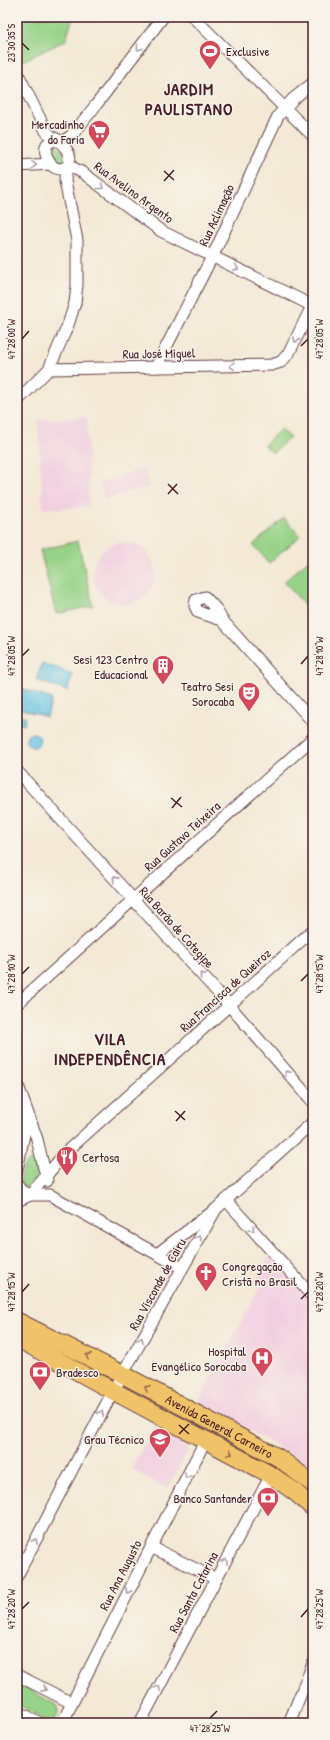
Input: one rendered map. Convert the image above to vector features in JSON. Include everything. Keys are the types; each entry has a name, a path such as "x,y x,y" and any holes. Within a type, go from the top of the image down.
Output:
{"main road":[{"name":"Avenida General Carneiro","path":"17,1321 122,1374 279,1458 313,1484"},
{"name":"Avenida General Carneiro","path":"17,1338 205,1441 271,1475 313,1508"}],"street":[{"path":"46,148 52,142 66,140 72,135 163,17"},
{"path":"193,17 313,136"},
{"path":"17,72 46,131 46,154 60,166 65,181 77,240 77,285 75,303 68,325 49,369 17,401"},
{"name":"Rua Aclimação","path":"156,367 212,256 278,116 313,83"},
{"path":"17,166 60,166 70,160 69,154 59,141 46,131"},
{"name":"Rua Avelino Argento","path":"60,166 83,173 161,231 313,305"},
{"name":"Rua José Miguel","path":"49,369 271,365 281,362 289,353 313,305"},
{"path":"222,620 313,722"},
{"name":"Rua Gustavo Teixeira","path":"17,1004 313,738"},
{"name":"Rua Barão de Cotegipe","path":"17,771 229,1005 313,1102"},
{"name":"Rua Francisca de Queiroz","path":"30,1195 46,1178 66,1152 313,930"},
{"path":"17,1083 25,1102 43,1159 50,1195"},
{"path":"19,1165 25,1129 25,1102"},
{"name":"Rua Visconde de Cairu","path":"157,1254 216,1209 313,1122"},
{"name":"Rua Francisca de Queiroz","path":"19,1165 32,1154 35,1154 43,1159 55,1158 66,1152"},
{"path":"17,1184 24,1192 30,1195"},
{"path":"17,1201 30,1195 50,1195 182,1268"},
{"path":"226,1200 313,1297"},
{"name":"Rua Visconde de Cairu","path":"122,1374 216,1209"},
{"path":"17,1576 122,1374"},
{"name":"Rua Ana Augusto","path":"62,1723 205,1441"},
{"name":"Rua Santa Catarina","path":"140,1723 271,1475"},
{"path":"151,1547 216,1579"},
{"path":"289,1723 313,1664"},
{"path":"17,1675 72,1703"},
{"path":"17,1711 40,1723"}],"shaded area":[{"path":"87,417 89,507 43,509 38,420"},
{"path":"144,468 149,486 105,500 99,483"},
{"path":"118,542 130,542 146,551 153,561 155,573 153,585 146,595 130,604 118,604 107,599 98,590 93,579 93,567 98,556 107,547"},
{"name":"Hospital Evangélico Sorocaba","path":"270,1254 313,1305 313,1468 281,1448 198,1403 261,1285 256,1279"},
{"name":"Grau Técnico","path":"154,1427 187,1445 189,1449 167,1489 131,1469"}],"green space":[{"path":"17,17 73,17 66,40 23,61 17,49"},
{"path":"54,144 62,149 66,161 62,164 53,161 50,148"},
{"path":"281,429 290,437 273,453 264,445"},
{"path":"284,518 300,536 269,563 253,545"},
{"path":"78,541 93,606 56,614 40,550"},
{"path":"313,556 313,614 284,582"},
{"path":"30,1160 35,1161 37,1164 38,1173 32,1185 25,1188 20,1181 24,1166"},
{"path":"17,1683 58,1706 59,1711 55,1720 50,1722 17,1704"}],"water":[{"path":"42,663 73,674 67,691 36,680"},
{"path":"17,687 52,699 47,717 17,708"},
{"path":"17,714 26,717 24,725 17,722"},
{"path":"33,733 38,735 40,740 38,745 33,747 28,745 26,740 28,735"}],"place":[{"name":"Exclusive","path":"210,70"},
{"name":"Mercadinho do Faria","path":"99,150"},
{"name":"Sesi 123 Centro Educacional","path":"163,686"},
{"name":"Teatro Sesi Sorocaba","path":"249,712"},
{"name":"Certosa","path":"67,1176"},
{"name":"Congregação Cristã no Brasil","path":"206,1292"},
{"name":"Hospital Evangélico Sorocaba","path":"262,1378"},
{"name":"Bradesco","path":"40,1392"},
{"name":"Grau Técnico","path":"160,1458"},
{"name":"Banco Santander","path":"268,1518"}],"district":[{"name":"JARDIM PAULISTANO","path":"189,98"},
{"name":"VILA INDEPENDÊNCIA","path":"110,1048"}]}
